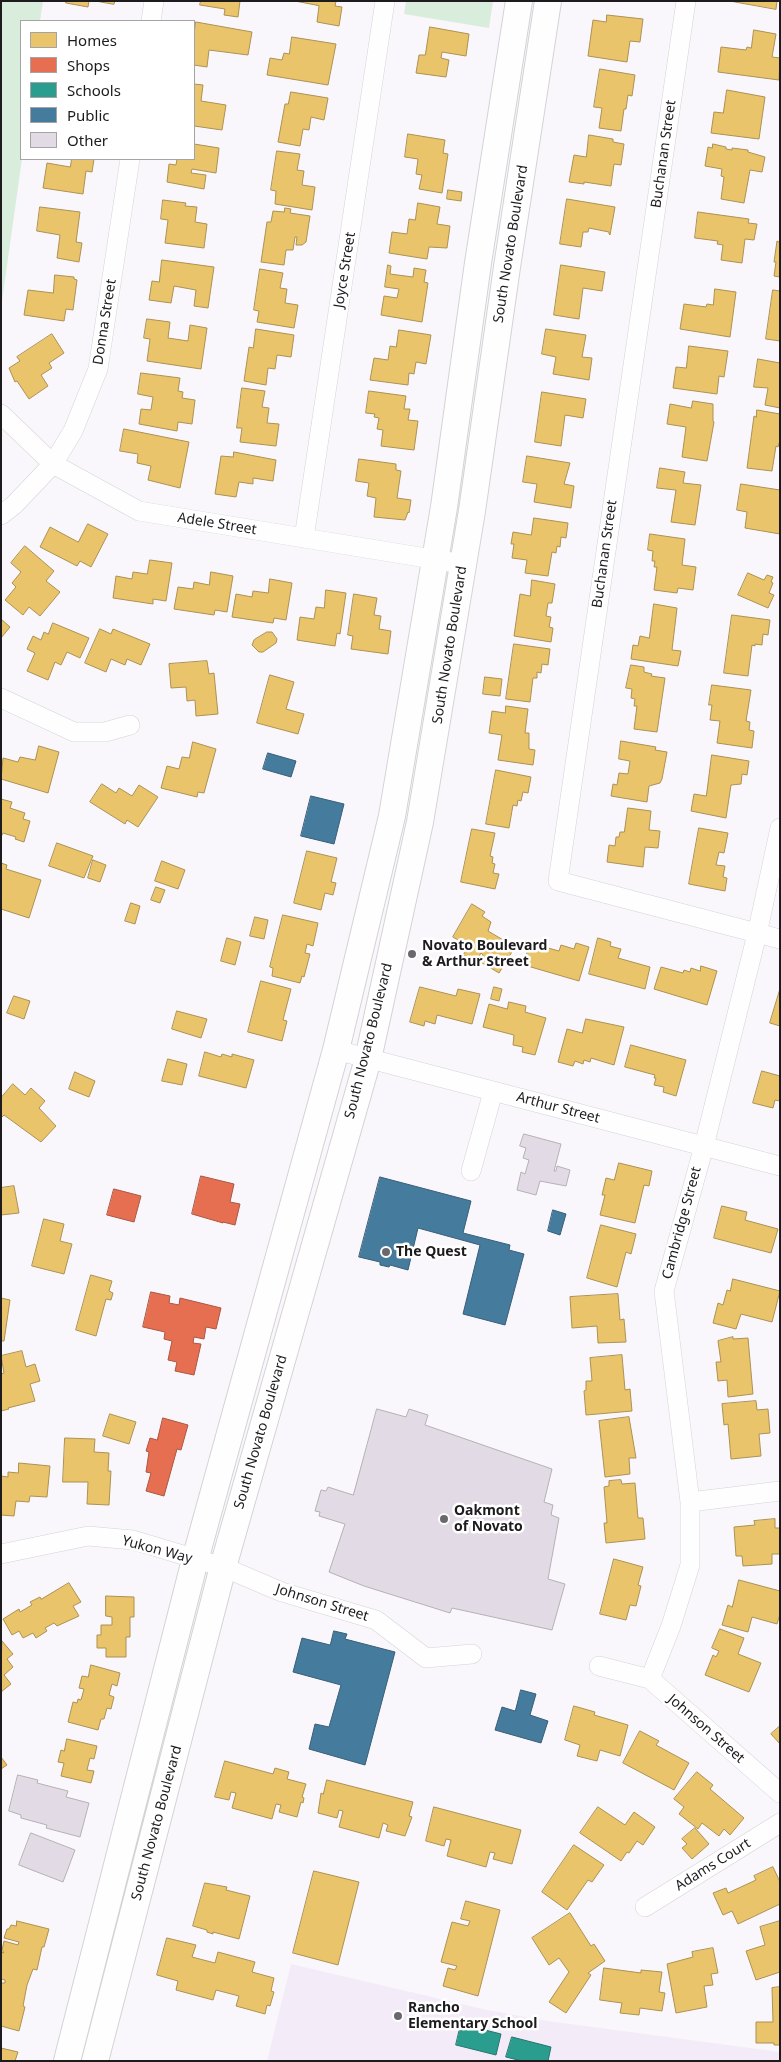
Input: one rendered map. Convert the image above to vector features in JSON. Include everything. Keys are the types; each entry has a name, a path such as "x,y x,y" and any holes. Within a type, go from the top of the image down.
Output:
{"main road":[{"name":"South Novato Boulevard","path":"67,2061 195,1560 336,1050 392,816 435,559 519,1"},
{"name":"South Novato Boulevard","path":"95,2061 223,1568 368,1059 420,822 463,564 548,1"}],"street":[{"path":"151,20 154,1"},
{"name":"Joyce Street","path":"304,538 385,1"},
{"name":"Buchanan Street","path":"686,1 558,880 780,939"},
{"name":"Donna Street","path":"1,515 14,506 53,464 73,431 98,369 130,160"},
{"name":"Adele Street","path":"1,414 53,464 139,511 463,564"},
{"path":"1,698 74,732 105,732 130,725"},
{"name":"Cambridge Street","path":"650,1680 671,1626 690,1565 690,1502 664,1291 704,1146 757,934 780,828"},
{"name":"Arthur Street","path":"336,1050 780,1166"},
{"path":"471,1171 493,1092"},
{"path":"690,1502 780,1491"},
{"name":"Yukon Way","path":"1,1554 88,1536 133,1540 223,1568"},
{"name":"Johnson Street","path":"223,1568 282,1592 376,1620 426,1658 472,1654"},
{"name":"Johnson Street","path":"599,1666 650,1680 780,1793"},
{"name":"Adams Court","path":"645,1907 780,1823"}],"shaded area":[{"name":"Rancho Elementary School","path":"291,1964 487,2010 548,2021 780,2052 780,2061 267,2061"}],"green space":[{"path":"1,1 43,1 40,20 20,20 20,160 22,160 1,308"},
{"path":"406,1 493,1 489,28 404,14"}],"building: Homes":[{"path":"66,1 89,1 88,7 66,3"},
{"path":"96,1 115,1 114,4"},
{"path":"201,1 240,1 238,17 224,15 225,9 200,5"},
{"path":"295,1 336,1 335,6 342,7 339,26 317,22 319,6"},
{"path":"730,1 777,1 776,9"},
{"path":"607,15 643,19 640,42 630,41 627,62 588,56 593,20 606,22"},
{"path":"196,22 252,32 248,55 209,50 207,67 195,65"},
{"path":"430,27 469,34 466,56 442,52 441,58 449,60 446,77 416,73 419,55 425,55"},
{"path":"754,30 776,34 772,57 780,58 779,80 718,72 721,47 746,50 747,47 751,48"},
{"path":"292,37 336,44 328,85 267,75 270,58 282,60 284,53 289,54"},
{"path":"600,69 635,75 632,96 628,95 626,109 624,109 621,131 599,128 602,108 594,107"},
{"path":"195,84 203,85 201,101 226,105 222,130 195,126"},
{"path":"727,90 765,97 759,139 711,133 714,112 723,113"},
{"path":"291,92 328,98 324,120 311,117 309,130 303,129 300,146 278,142 285,104 288,104"},
{"path":"408,134 445,140 443,153 448,154 442,193 419,189 422,175 416,174 418,159 405,157"},
{"path":"589,135 613,139 613,142 624,144 621,165 614,164 611,186 569,182 574,155 586,157"},
{"path":"195,144 219,148 216,173 192,169 191,173 206,175 204,189 167,182 169,164 176,165 177,160 195,160"},
{"path":"713,144 726,147 726,149 748,150 748,152 765,157 762,172 750,170 744,203 721,199 724,177 721,176 722,169 705,166 708,147 712,148"},
{"path":"277,151 300,154 297,170 304,171 302,185 315,187 312,210 275,204 276,191 271,190"},
{"path":"72,160 94,160 92,172 86,171 83,194 43,188 47,163 70,167"},
{"path":"448,190 462,192 461,201 447,199"},
{"path":"567,199 615,207 610,235 609,232 589,228 588,232 583,232 581,247 560,244"},
{"path":"163,200 186,203 185,206 197,207 195,222 207,224 204,248 165,243 168,220 161,219"},
{"path":"418,203 440,207 437,224 450,226 447,248 429,247 427,259 389,253 392,232 407,234 409,219 415,220"},
{"path":"40,207 80,212 76,242 82,243 79,262 57,258 60,235 37,231"},
{"path":"285,208 291,209 290,213 310,216 306,242 302,245 296,245 297,237 295,237 293,250 286,250 284,265 261,262 267,222 271,222 273,211 284,212"},
{"path":"698,212 749,219 748,223 757,224 754,240 745,239 742,263 721,260 723,245 717,244 718,241 695,238"},
{"path":"780,238 780,277 774,276 776,262 774,262 777,241 779,242"},
{"path":"162,260 214,267 208,308 194,306 196,290 174,286 171,303 149,300 152,281 159,282"},
{"path":"388,265 391,266 390,274 413,277 414,268 426,270 424,282 428,283 422,322 381,315 384,296 397,298 399,289 385,287"},
{"path":"561,265 605,272 602,291 583,288 579,319 554,315"},
{"path":"260,269 283,273 280,288 287,289 285,303 298,305 294,328 257,322 259,311 254,310"},
{"path":"55,275 74,277 77,280 73,310 66,309 64,321 24,315 28,290 53,293"},
{"path":"715,289 736,292 730,337 680,329 684,304 706,307 707,304 713,305"},
{"path":"773,290 780,291 780,341 766,339"},
{"path":"147,319 170,322 168,338 188,341 190,325 207,328 201,369 147,361 150,339 144,338"},
{"path":"256,329 294,335 291,357 277,355 275,369 268,368 266,385 244,381 249,347 253,348"},
{"path":"546,329 586,335 582,357 592,358 589,380 553,374 556,357 542,354"},
{"path":"399,330 431,335 426,364 416,362 414,374 409,373 408,385 370,380 374,358 388,360 390,346 396,347"},
{"path":"52,334 64,353 49,363 52,368 41,375 48,386 29,399 17,381 15,382 9,368 20,361 17,357"},
{"path":"689,346 728,351 724,377 719,376 717,394 673,388 676,367 686,368"},
{"path":"758,359 780,363 780,408 765,405 768,388 754,387"},
{"path":"141,373 180,378 178,391 183,392 182,398 195,400 192,424 178,422 177,431 139,424 141,409 151,410 153,397 138,394"},
{"path":"242,388 265,391 262,407 269,408 267,423 279,424 276,446 240,442 242,428 237,428"},
{"path":"369,391 406,396 404,409 410,409 408,420 418,421 414,450 381,446 383,430 377,429 379,418 374,417 375,414 366,413"},
{"path":"542,392 586,399 583,418 565,415 561,446 535,442"},
{"path":"693,401 713,404 714,422 707,461 682,457 686,427 667,424 670,404 691,408"},
{"path":"757,410 780,414 780,440 778,447 776,446 772,471 747,468 754,416 756,417"},
{"path":"124,429 189,442 180,488 148,480 151,466 137,463 138,454 120,451"},
{"path":"234,452 276,460 273,481 253,478 253,484 239,482 236,497 215,494 221,456 233,457"},
{"path":"527,456 570,463 564,484 574,486 571,508 534,502 537,484 523,482"},
{"path":"359,459 396,464 396,470 401,471 397,498 411,500 409,513 405,520 374,517 376,498 367,496 369,483 356,481"},
{"path":"660,468 685,472 683,483 701,485 695,525 671,522 676,490 657,488"},
{"path":"741,484 780,490 780,534 745,528 747,512 737,510"},
{"path":"534,518 568,523 566,538 561,537 560,547 557,546 556,553 552,552 548,576 525,573 527,560 512,558 514,544 511,544 513,532 531,535"},
{"path":"88,524 108,534 91,567 80,561 77,566 40,547 50,527 78,542"},
{"path":"650,534 685,539 682,565 696,567 693,590 678,588 677,593 654,590 657,567 654,567 655,561 652,561 653,551 648,550"},
{"path":"25,546 54,571 46,581 60,592 40,616 29,607 23,615 5,600 16,587 12,583 21,572 11,563"},
{"path":"150,560 172,563 166,601 153,599 153,604 113,598 116,576 132,579 133,572 147,574"},
{"path":"211,572 233,576 227,612 215,610 214,615 174,609 178,587 193,589 194,582 209,585"},
{"path":"748,573 764,580 767,575 773,577 769,593 774,595 768,608 738,595"},
{"path":"270,579 292,583 286,620 274,618 273,623 232,617 236,594 252,597 253,591 268,593"},
{"path":"532,580 555,584 552,603 548,603 546,616 551,617 549,627 553,628 551,642 514,636 520,594 530,596"},
{"path":"326,590 346,593 340,634 337,633 335,646 297,640 300,617 314,619 316,607 324,608"},
{"path":"354,594 377,598 374,615 381,616 379,629 391,631 388,654 351,649 353,636 348,635"},
{"path":"654,604 677,608 672,650 681,651 678,666 631,659 633,645 638,646 640,636 649,638"},
{"path":"732,615 770,620 768,635 763,634 762,645 752,645 748,676 724,673"},
{"path":"1,619 10,627 1,638"},
{"path":"53,623 89,638 80,658 67,652 61,665 55,662 48,680 27,671 35,653 27,649 33,636 41,640 44,632 48,634"},
{"path":"100,629 111,634 113,629 150,644 141,665 127,659 125,665 111,659 106,672 85,663"},
{"path":"267,632 272,632 277,639 276,643 263,652 259,652 252,645 254,640"},
{"path":"514,644 550,649 548,665 542,664 541,673 537,672 537,678 533,678 530,702 506,699"},
{"path":"207,661 209,674 214,673 218,714 196,716 195,700 187,701 186,687 171,688 169,664"},
{"path":"631,665 644,667 644,672 652,674 651,676 665,678 657,732 634,729 637,706 634,706 635,699 631,698 632,689 626,688"},
{"path":"270,675 294,682 286,709 304,714 298,734 257,723"},
{"path":"485,677 502,679 500,696 483,694"},
{"path":"712,685 751,690 746,721 750,722 749,730 754,731 752,748 717,743 720,721 710,720 712,705 709,705"},
{"path":"506,706 528,709 525,733 529,733 529,749 535,750 533,765 498,760 502,735 489,733 492,711 505,713"},
{"path":"621,741 656,747 655,750 667,752 662,779 660,783 649,786 647,802 611,796 613,784 617,785 619,773 628,774 630,761 619,759"},
{"path":"193,742 216,749 204,793 198,792 197,797 161,788 167,766 179,769 182,757 189,758"},
{"path":"39,746 59,752 48,793 1,779 3,758 18,762 20,757 35,760"},
{"path":"712,755 749,761 747,775 742,774 741,784 731,785 726,818 691,811 694,794 706,796"},
{"path":"496,770 531,777 528,793 523,792 521,801 518,800 517,806 513,805 509,828 486,824"},
{"path":"102,784 116,793 119,788 132,796 139,785 158,797 138,827 127,820 125,824 90,802"},
{"path":"1,799 12,802 10,808 25,813 23,819 30,821 24,842 3,833 1,837"},
{"path":"628,808 651,811 649,830 660,831 658,848 645,847 643,867 607,862 609,845 615,846 616,837 619,837 620,832 624,832"},
{"path":"699,828 728,833 724,853 719,852 716,865 725,866 723,877 727,878 725,891 689,884"},
{"path":"472,829 495,833 490,856 493,857 492,863 495,864 493,873 499,874 495,889 461,882"},
{"path":"57,843 93,856 84,878 49,866"},
{"path":"307,851 337,858 331,882 336,883 333,895 325,893 321,910 294,903"},
{"path":"93,860 106,865 100,882 88,878"},
{"path":"162,861 185,870 178,889 155,881"},
{"path":"1,863 7,865 6,869 41,880 29,918 1,909"},
{"path":"156,887 165,890 160,903 151,900"},
{"path":"131,903 140,906 135,924 125,921"},
{"path":"472,904 485,912 482,916 491,922 488,931 515,947 499,973 479,961 483,955 481,953 476,962 463,955 468,946 453,937"},
{"path":"283,915 318,923 313,946 307,944 305,953 310,954 304,977 302,976 300,983 272,976 273,968 270,967"},
{"path":"255,917 268,920 264,939 250,936"},
{"path":"227,938 241,942 235,965 221,961"},
{"path":"598,938 611,942 610,946 621,949 618,958 650,967 645,989 589,974"},
{"path":"530,943 559,951 561,945 574,949 576,943 589,947 579,981 524,965"},
{"path":"701,966 717,971 707,1005 654,989 661,967 683,973 684,970 690,972 691,968 700,971"},
{"path":"261,981 291,989 283,1020 287,1021 282,1041 248,1032"},
{"path":"420,987 456,996 458,989 480,994 472,1024 437,1015 435,1024 425,1021 424,1026 410,1022"},
{"path":"494,987 502,989 499,1001 491,999"},
{"path":"780,989 780,1026 770,1023"},
{"path":"14,996 30,1001 24,1019 7,1013"},
{"path":"509,1002 526,1006 525,1012 546,1018 535,1055 522,1052 523,1047 513,1045 514,1035 483,1027 489,1004 507,1009"},
{"path":"177,1011 207,1019 201,1038 172,1029"},
{"path":"586,1019 624,1027 614,1065 591,1058 590,1062 584,1060 583,1064 575,1061 573,1066 558,1062 567,1029 582,1033"},
{"path":"631,1045 686,1060 676,1096 663,1092 664,1087 654,1085 655,1075 625,1067"},
{"path":"205,1052 221,1057 222,1054 232,1057 232,1054 254,1060 246,1088 199,1076"},
{"path":"168,1059 187,1064 182,1085 162,1081"},
{"path":"762,1071 780,1076 780,1101 775,1100 773,1108 753,1103"},
{"path":"75,1072 95,1081 89,1097 69,1089"},
{"path":"13,1084 25,1095 31,1088 45,1101 39,1108 56,1126 41,1142 4,1115 1,1118 1,1098"},
{"path":"619,1163 652,1171 649,1186 644,1185 635,1223 600,1215 605,1195 602,1195 606,1178 614,1180"},
{"path":"14,1186 19,1213 1,1215 1,1188"},
{"path":"722,1206 747,1212 745,1220 778,1229 771,1253 714,1238"},
{"path":"44,1219 64,1224 60,1241 72,1244 64,1274 32,1266"},
{"path":"601,1225 636,1234 631,1254 626,1252 617,1287 587,1278"},
{"path":"91,1275 112,1281 109,1291 113,1293 111,1300 106,1299 96,1336 76,1330"},
{"path":"733,1279 780,1291 772,1322 741,1314 736,1329 713,1323 718,1303 723,1305 727,1290 730,1291"},
{"path":"618,1294 620,1320 624,1319 626,1342 598,1343 597,1326 572,1328 570,1297"},
{"path":"1,1298 10,1300 4,1341 1,1341"},
{"path":"733,1337 733,1339 748,1338 753,1394 728,1397 727,1380 718,1381 716,1362 721,1362 718,1341"},
{"path":"22,1351 26,1367 35,1364 40,1381 30,1384 35,1401 1,1411 1,1374 4,1373 1,1356"},
{"path":"622,1355 625,1390 630,1389 632,1411 586,1415 584,1391 586,1390 586,1381 592,1381 590,1358"},
{"path":"756,1401 757,1410 768,1409 770,1433 759,1434 761,1456 731,1459 728,1424 724,1425 722,1404"},
{"path":"110,1414 136,1422 129,1444 103,1436"},
{"path":"629,1417 636,1458 629,1458 630,1474 605,1477 599,1421"},
{"path":"65,1438 95,1439 94,1452 109,1453 108,1471 111,1471 109,1505 87,1504 88,1482 63,1482"},
{"path":"19,1463 50,1466 47,1497 30,1496 29,1502 16,1501 14,1516 1,1515 1,1476 8,1477 8,1472 18,1473"},
{"path":"621,1480 622,1484 635,1483 638,1518 643,1518 645,1539 606,1543 604,1523 607,1523 604,1487 609,1486 609,1481"},
{"path":"775,1519 775,1528 780,1528 780,1554 772,1554 772,1564 743,1566 742,1556 736,1556 734,1527 755,1525 754,1521"},
{"path":"614,1559 643,1567 638,1585 641,1586 636,1606 630,1605 626,1620 600,1614"},
{"path":"739,1580 780,1591 780,1614 777,1624 752,1617 748,1632 722,1625 728,1605 732,1607"},
{"path":"69,1583 81,1602 73,1606 79,1616 57,1626 54,1623 45,1628 47,1631 36,1638 33,1633 23,1638 19,1631 12,1635 3,1619 19,1609 20,1612 32,1605 30,1602 40,1597 41,1599"},
{"path":"106,1596 134,1597 134,1617 130,1617 130,1637 126,1637 126,1657 106,1657 106,1648 97,1648 97,1635 101,1635 101,1625 112,1625 112,1617 106,1616"},
{"path":"720,1629 744,1638 738,1654 761,1663 749,1692 705,1675 713,1655 716,1657 719,1651 712,1648"},
{"path":"2,1641 13,1654 7,1659 13,1667 4,1675 11,1684 1,1692"},
{"path":"91,1665 120,1673 117,1686 112,1684 109,1695 114,1697 111,1709 107,1708 98,1730 68,1722 73,1702 77,1703 78,1699 81,1700 84,1689 79,1688 82,1676 88,1677"},
{"path":"574,1706 595,1712 594,1715 628,1725 620,1756 600,1750 597,1761 577,1756 580,1745 565,1740"},
{"path":"780,1726 780,1744 771,1734"},
{"path":"640,1731 659,1741 656,1745 689,1763 674,1790 623,1763"},
{"path":"67,1739 97,1746 94,1759 90,1758 87,1770 94,1771 91,1783 61,1776 64,1763 58,1762 61,1750 64,1751"},
{"path":"1,1757 7,1765 1,1769"},
{"path":"225,1761 273,1774 275,1768 289,1772 287,1779 306,1784 302,1797 304,1798 303,1803 301,1802 297,1817 279,1812 281,1805 276,1804 272,1819 232,1808 236,1793 231,1792 229,1800 215,1797"},
{"path":"697,1772 713,1785 710,1789 744,1818 730,1835 724,1829 719,1836 702,1823 698,1829 679,1814 684,1807 674,1799"},
{"path":"327,1780 413,1802 409,1816 412,1817 405,1836 386,1831 388,1825 383,1823 379,1838 339,1827 343,1811 339,1810 337,1818 318,1813 321,1793 323,1794"},
{"path":"434,1807 521,1830 512,1864 493,1859 495,1853 490,1852 486,1867 447,1856 451,1840 446,1839 444,1846 426,1841"},
{"path":"598,1807 625,1825 634,1812 655,1827 643,1845 637,1841 621,1861 580,1833"},
{"path":"695,1828 709,1844 692,1859 682,1848 687,1844 682,1839"},
{"path":"574,1845 604,1865 592,1882 588,1880 567,1910 542,1892"},
{"path":"773,1867 780,1882 780,1904 738,1924 732,1911 723,1915 713,1893 726,1888 728,1893 756,1880 754,1876"},
{"path":"314,1871 359,1882 338,1965 293,1953"},
{"path":"205,1883 227,1887 226,1890 250,1896 239,1939 213,1932 213,1934 193,1926"},
{"path":"466,1901 500,1910 478,1996 443,1986 448,1968 455,1970 457,1966 441,1962 452,1922 468,1926 470,1921 461,1919"},
{"path":"570,1913 591,1946 594,1944 605,1961 588,1973 591,1975 566,2013 549,2002 569,1972 559,1958 549,1965 532,1938"},
{"path":"17,1921 49,1929 44,1947 42,1947 37,1970 33,1969 27,1985 23,2006 25,2007 19,2031 1,2026 1,1983 5,1983 5,1980 1,1979 1,1952 4,1953 2,1950 4,1941 18,1945 19,1942 4,1938 7,1929 11,1925 16,1926"},
{"path":"780,1921 780,1972 756,1980 746,1951 765,1945 760,1927"},
{"path":"167,1938 196,1945 192,1957 215,1963 218,1952 255,1962 252,1972 274,1978 271,1991 274,1992 270,2006 267,2005 265,2014 236,2006 239,1996 216,1990 213,2000 176,1990 178,1981 157,1975"},
{"path":"713,1948 718,1973 711,1974 713,1985 704,1986 707,2007 676,2013 667,1964 693,1957 692,1952"},
{"path":"604,1968 641,1973 641,1970 662,1972 659,1992 665,1993 662,2011 640,2008 639,2015 620,2013 622,2003 600,2000"},
{"path":"780,1987 780,2045 756,2043 756,2022 773,2022 772,1988"},
{"path":"1,2048 18,2052 15,2061 1,2061"}],"building: Shops":[{"path":"201,1176 234,1184 230,1202 240,1204 235,1225 192,1214"},
{"path":"114,1189 141,1196 134,1222 107,1215"},
{"path":"151,1292 170,1296 169,1303 179,1305 180,1298 221,1308 216,1329 206,1327 204,1339 194,1337 193,1343 201,1344 194,1375 175,1371 177,1362 168,1360 172,1341 164,1339 165,1332 143,1327"},
{"path":"163,1418 188,1425 181,1450 177,1449 164,1496 146,1491 151,1473 146,1472 149,1452 146,1451 150,1438 157,1440"}],"building: Schools":[{"path":"461,2024 501,2034 496,2055 456,2045"},
{"path":"512,2037 551,2047 548,2061 522,2061 506,2057"}],"building: Public":[{"path":"268,753 296,761 291,777 263,769"},
{"path":"311,796 344,804 334,844 301,836"},
{"name":"The Quest","path":"380,1177 471,1201 463,1233 510,1245 509,1250 524,1254 505,1325 463,1314 480,1245 418,1228 408,1270 390,1265 389,1267 380,1265 380,1262 359,1257"},
{"path":"553,1210 566,1214 560,1235 548,1231"},
{"path":"334,1631 347,1634 345,1639 395,1652 365,1765 309,1749 315,1724 329,1727 341,1685 293,1672 302,1638 330,1645"},
{"path":"521,1690 536,1694 530,1715 548,1721 541,1743 495,1730 502,1707 515,1711"}],"building: Other":[{"path":"524,1134 561,1144 554,1171 556,1171 557,1166 570,1170 566,1186 540,1181 536,1195 517,1190 521,1172 525,1174 529,1160 523,1158 526,1148 520,1146"},
{"name":"Oakmont of Novato","path":"377,1409 406,1417 409,1409 428,1415 425,1425 552,1469 544,1502 553,1505 551,1515 559,1518 548,1579 565,1584 552,1630 452,1608 450,1613 364,1586 329,1572 345,1524 319,1516 320,1512 315,1511 321,1490 326,1491 328,1487 353,1495"},
{"path":"18,1775 38,1780 37,1783 68,1791 66,1797 89,1803 80,1837 46,1828 47,1825 21,1818 21,1815 9,1811"},
{"path":"31,1833 75,1850 63,1882 19,1865"}],"place":[{"name":"Novato Boulevard & Arthur Street","path":"412,954"},
{"name":"The Quest","path":"386,1252"},
{"name":"Oakmont of Novato","path":"444,1519"},
{"name":"Rancho Elementary School","path":"398,2016"}]}
